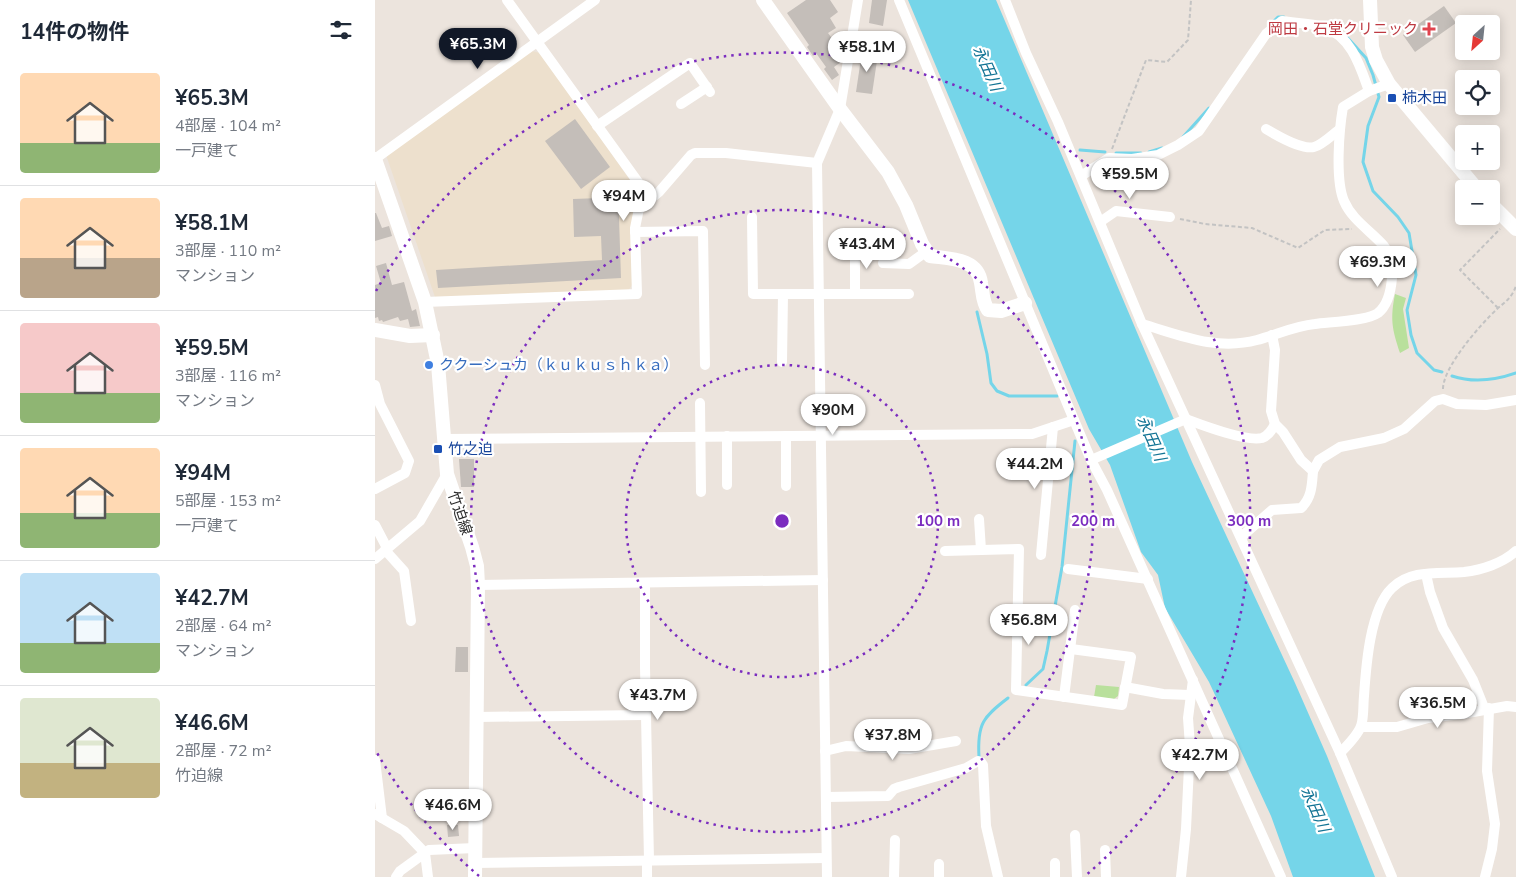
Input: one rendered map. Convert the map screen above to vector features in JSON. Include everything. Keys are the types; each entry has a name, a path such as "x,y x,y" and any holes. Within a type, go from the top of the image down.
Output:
{"street":[{"path":"425,302 637,294 635,232 643,189 507,0"},
{"path":"375,159 595,0"},
{"path":"763,0 840,109 888,172 930,256 967,262 975,266 981,281 982,297 988,310 1001,310 1025,302"},
{"path":"827,877 817,163 840,109 858,0"},
{"path":"899,0 1091,460 1148,579 1281,877"},
{"path":"1005,0 1142,324 1340,753 1392,877"},
{"path":"1370,0 1372,47 1386,85 1469,180"},
{"path":"1081,176 1109,158 1131,159 1158,155 1178,146 1199,131 1265,34 1282,21 1324,27 1339,36 1349,44 1353,51 1370,91"},
{"path":"597,126 690,63 709,90 681,104"},
{"path":"1142,324 1206,343 1225,345 1242,344 1299,325 1361,318 1377,314 1389,296 1391,260 1382,244 1355,218 1344,202 1339,186 1340,129 1343,107 1370,91 1386,85"},
{"path":"1266,129 1283,139 1308,147 1315,147 1340,129"},
{"path":"640,208 659,192 691,155 695,153 726,153 817,163"},
{"name":"竹迫線","path":"375,159 425,302 438,364 447,474 477,566 475,877"},
{"path":"1100,222 1116,211 1170,217"},
{"path":"1500,213 1512,225"},
{"path":"752,217 753,294 909,294"},
{"path":"635,232 703,231 705,366"},
{"path":"855,245 855,294"},
{"path":"883,263 909,264 927,251"},
{"path":"782,362 783,294"},
{"path":"375,330 410,336 433,336"},
{"path":"1272,335 1275,350 1271,411 1275,424 1283,432 1301,460 1313,471"},
{"path":"375,386 380,404 409,461 405,473 375,489"},
{"path":"1241,537 1272,510 1301,508 1305,504 1311,488 1313,471 1319,460 1340,447 1384,438 1404,429 1435,401 1443,399 1457,404 1486,405 1516,400"},
{"path":"701,403 701,492"},
{"path":"1091,460 1186,419 1251,438 1262,438 1267,435 1275,424"},
{"path":"444,438 1025,434 1074,420"},
{"path":"1041,555 1053,427"},
{"path":"727,436 727,485"},
{"path":"786,436 786,486"},
{"path":"375,559 420,522 447,474"},
{"path":"979,519 981,550"},
{"path":"375,525 386,549 404,571 411,621"},
{"path":"945,551 1019,549 1015,690 1122,705 1131,658 1071,648"},
{"path":"1340,753 1361,727 1365,672 1372,634 1383,598 1402,580 1414,575 1466,572 1485,567 1509,557 1516,551"},
{"path":"1068,569 1148,579"},
{"path":"1426,574 1430,592 1443,628 1473,680 1487,709 1487,771 1495,824 1492,849 1485,877"},
{"path":"478,585 823,580"},
{"path":"645,582 647,877"},
{"path":"1064,697 1075,610"},
{"path":"1181,877 1186,829 1190,746 1188,718 1193,680"},
{"path":"1125,687 1163,694 1190,695"},
{"path":"1361,727 1397,727 1428,718 1507,706 1516,707"},
{"path":"477,717 646,715"},
{"path":"825,751 846,746 909,749 956,741"},
{"path":"375,760 379,816 404,832 425,853 428,877"},
{"path":"826,797 888,796 894,789 899,787 965,768 978,761 981,762 983,765 986,826 998,877"},
{"path":"1075,835 1077,877"},
{"path":"894,877 895,840"},
{"path":"396,877 429,850 475,848"},
{"path":"1105,850 1106,877"},
{"path":"475,863 827,858"},
{"path":"1055,863 1055,877"},
{"path":"939,864 939,877"}],"path":[{"path":"1109,158 1147,60 1167,62 1188,40 1191,0"},
{"path":"1170,217 1205,224 1252,228 1298,248 1325,230 1365,228"},
{"path":"1498,308 1460,270 1512,225"},
{"path":"1443,399 1443,385 1449,369 1470,337 1498,308 1509,300 1516,286"}],"shaded area":[{"path":"532,51 540,53 637,190 631,227 632,285 628,291 435,297 386,155"}],"green space":[{"path":"1395,294 1406,298 1403,309 1409,348 1400,353 1393,324"},
{"path":"1096,685 1119,687 1118,696 1114,699 1094,697"}],"water":[{"name":"永田川","path":"908,0 996,0 1192,462 1327,756 1375,877 1293,877 1271,816 1209,682 1165,608 1158,575 1141,552 1110,465 1089,429"}],"building":[{"path":"806,0 830,0 838,12 830,18 836,28 828,33 842,52 841,62 834,67 839,75 832,80 816,53 813,56 807,47 809,45 787,13"},
{"path":"872,0 887,0 883,26 869,23"},
{"name":"岡田・石堂クリニック","path":"1444,6 1455,22 1455,24 1415,52 1403,35"},
{"path":"862,52 878,54 872,94 856,92"},
{"path":"575,119 610,167 581,189 545,141"},
{"path":"600,188 618,188 621,278 438,288 436,270 602,260 601,236 574,237 573,199 600,198"},
{"path":"375,213 382,228 389,226 392,236 375,241"},
{"path":"386,263 392,285 404,282 412,311 416,309 420,326 410,327 408,319 400,321 398,317 383,322 382,320 379,321 378,317 375,318 375,285 381,283 376,266"},
{"path":"459,459 474,459 474,487 461,487"},
{"path":"456,647 468,647 468,672 455,672"},
{"path":"447,825 458,825 459,836 448,837"}],"waterway":[{"path":"1272,23 1278,17 1284,17"},
{"path":"1346,36 1366,58 1379,97 1368,126 1363,162 1373,191 1398,217 1409,233 1416,275 1407,310 1411,335 1417,353 1434,370 1442,372"},
{"path":"1183,137 1209,108"},
{"path":"1149,152 1162,148"},
{"path":"1080,150 1105,152"},
{"path":"1116,153 1141,153"},
{"path":"977,312 987,354 991,383 997,391 1009,396 1057,396"},
{"path":"1452,376 1484,380 1516,373"},
{"path":"1026,685 1043,669 1047,651 1062,567 1075,441"},
{"path":"979,757 979,737 983,722 987,716 1008,698"}],"place":[{"name":"岡田・石堂クリニック","path":"1429,29"},
{"name":"柿木田","path":"1392,98"},
{"name":"ククーシュカ（ｋｕｋｕｓｈｋａ）","path":"429,365"},
{"name":"竹之迫","path":"438,449"}]}
